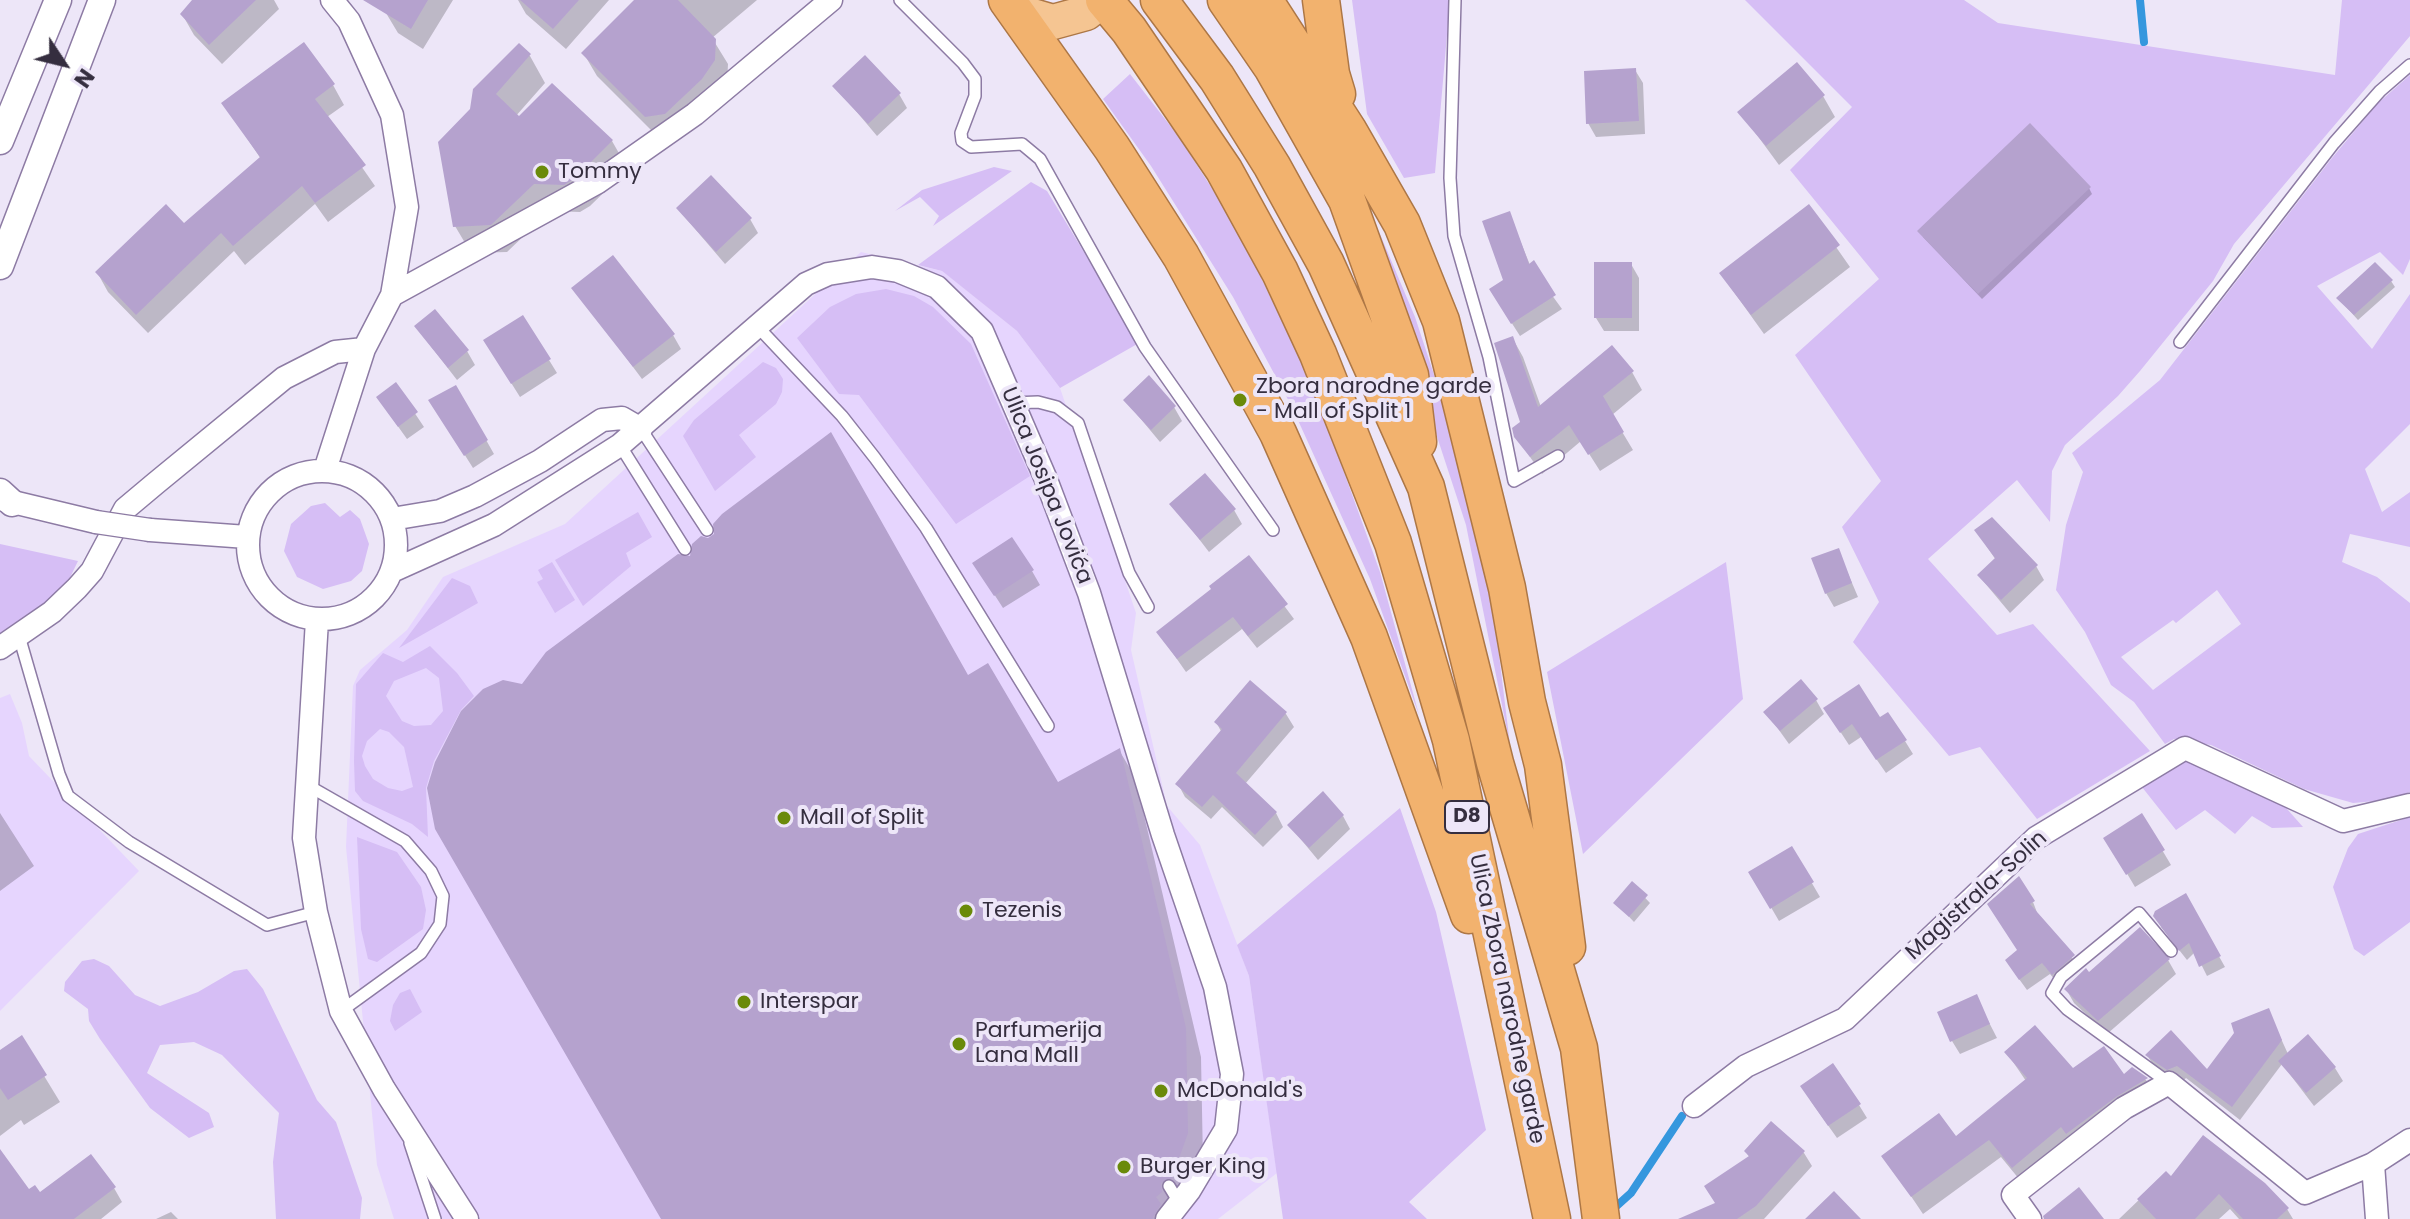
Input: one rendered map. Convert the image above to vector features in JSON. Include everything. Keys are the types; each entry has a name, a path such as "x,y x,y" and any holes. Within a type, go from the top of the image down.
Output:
{"highway":[{"name":"Ulica Zbora narodne garde","path":"1103,0 1171,90 1224,170 1280,272 1318,354 1393,543 1451,740 1552,1219"},
{"name":"Ulica Zbora narodne garde","path":"1159,0 1217,78 1272,166 1326,264 1426,487 1495,763 1579,1048 1601,1219"},
{"path":"1226,0 1272,67 1347,200 1410,375 1414,421 1426,487"},
{"path":"1264,0 1348,130 1402,224 1455,367 1507,588 1527,702 1543,765 1579,1048"},
{"path":"1321,0 1331,74 1348,130"},
{"path":"1012,4 1112,148 1181,256 1285,447 1369,637 1462,893 1528,1095"}],"main road":[{"path":"1012,4 1035,19 1070,20 1103,0"}],"street":[{"path":"0,141 58,0"},
{"path":"0,266 102,0"},
{"path":"325,470 364,349 392,295 407,207 392,115 349,21 332,0"},
{"path":"392,295 598,182 695,114 831,0"},
{"name":"Ulica Josipa Jovića","path":"755,325 806,284 828,274 872,267 898,271 937,287 982,331 1089,593 1163,835 1215,987 1232,1074 1226,1129 1172,1203"},
{"path":"392,571 494,525 620,445 755,325"},
{"path":"9,642 52,612 92,571 125,509 284,378 335,352 364,349"},
{"path":"392,519 440,511 475,496 540,461 602,420 622,418 641,429"},
{"path":"325,470 346,474 366,484 382,499 392,519 396,554 392,571 380,592 363,608 341,617 317,620 283,608 258,583 249,561 247,537 253,516 273,489 302,472 325,470"},
{"path":"4,498 96,522 150,530 247,537"},
{"path":"317,620 304,838 316,912 341,1011 401,1116 467,1219"},
{"name":"Magistrala-Solin","path":"1694,1106 1746,1066 1845,1019 1929,936 2036,838 2185,748 2343,821 2410,805"},
{"path":"2030,1219 2013,1195 2124,1108 2169,1083 2305,1193 2373,1164 2410,1140"},
{"path":"2373,1164 2377,1219"}],"lane":[{"path":"900,0 975,79 975,96 961,133 962,141 971,147 1022,144 1040,159 1145,347 1273,530"},
{"path":"1455,0 1450,178 1454,236 1489,357 1514,481 1558,456"},
{"path":"2180,342 2334,143 2380,91 2410,65"},
{"path":"755,325 842,416 875,458 926,528 1048,726"},
{"path":"1012,403 1038,402 1057,407 1078,423 1129,573 1148,607"},
{"path":"641,429 707,530"},
{"path":"620,445 685,549"},
{"path":"9,642 68,796 129,842 267,925 316,912"},
{"path":"307,785 405,841 431,871 443,896 440,924 421,953 341,1011"},
{"path":"2169,1083 2067,1009 2052,993 2061,977 2139,913 2171,951"},
{"path":"401,1116 435,1219"}],"shaded area":[{"path":"1352,0 1450,0 1435,173 1404,178 1367,114"},
{"path":"1745,0 1964,0 1998,23 2335,75 2342,0 2410,0 2410,36 2234,244 2213,281 2140,371 2065,445 2052,471 2050,522 2017,480 1928,559 1997,635 2033,624 2150,751 2037,819 1980,747 1949,756 1853,642 1879,602 1842,527 1881,481 1795,355 1879,279 1790,170 1852,107"},
{"path":"1130,74 1179,137 1220,201 1255,265 1313,386 1380,572 1419,715 1370,579 1292,407 1233,297 1151,166 1103,99"},
{"path":"2410,75 2410,259 2403,275 2380,252 2317,286 2372,349 2410,294 2410,424 2365,469 2382,512 2410,492 2410,547 2350,534 2342,562 2377,577 2410,603 2410,792 2387,800 2353,803 2304,789 2211,745 2174,739 2165,744 2134,702 2111,685 2085,632 2056,590 2066,525 2083,472 2072,453 2160,380 2377,104","holes":["2217,590 2241,624 2153,690 2121,657 2173,620 2176,623"]},
{"path":"1329,141 1380,234 1415,317 1447,414 1475,519 1496,630 1510,745 1466,525 1403,333"},
{"path":"994,167 1012,171 933,226 939,216 920,197 895,211 922,190"},
{"path":"1031,182 1047,191 1139,343 1060,388 1017,331 942,271 918,265"},
{"path":"861,252 942,271 1017,331 1060,388 1136,613 1131,650 1167,806 1200,845 1249,976 1277,1173 1218,1219 394,1219 377,1165 346,847 353,686 360,670 407,630 443,577 565,524"},
{"path":"886,289 914,296 933,307 971,344 1030,476 956,524 859,395 839,394 797,338 830,307 856,294"},
{"path":"763,362 776,368 783,379 782,392 776,404 739,435 756,457 715,491 683,436 694,420"},
{"path":"325,503 340,517 350,510 360,519 369,544 362,571 351,581 323,589 297,577 284,551 291,524 311,506"},
{"path":"638,512 652,537 626,553 631,566 583,606 555,560"},
{"path":"0,544 78,561 64,590 0,636"},
{"path":"552,562 575,600 555,613 537,582 543,579 538,570"},
{"path":"1726,562 1743,699 1583,854 1547,672"},
{"path":"452,578 470,586 478,603 399,648"},
{"path":"430,646 457,673 474,696 461,710 434,761 426,788 428,837 412,824 363,801 355,791 356,684 383,653 403,662","holes":["426,668 439,678 443,711 431,725 414,726 402,721 386,696 394,681","380,729 389,732 404,747 413,787 402,791 388,788 373,779 365,766 362,756 367,741"]},
{"path":"10,694 22,723 29,756 139,871 0,1011 0,698"},
{"path":"2180,756 2280,801 2303,827 2272,828 2252,816 2235,834 2205,810 2176,830 2138,782"},
{"path":"1400,808 1436,912 1486,1130 1409,1202 1427,1219 1283,1219 1249,976 1237,945"},
{"path":"2410,817 2410,922 2364,956 2354,949 2333,887 2348,848 2358,834"},
{"path":"357,837 397,852 421,887 426,910 423,929 377,962 368,959 361,929"},
{"path":"94,959 109,966 135,995 160,1006 198,992 234,971 247,969 263,989 317,1100 336,1122 362,1198 360,1219 276,1219 273,1162 279,1113 222,1055 194,1042 160,1045 147,1073 209,1113 214,1127 189,1138 150,1108 100,1039 89,1021 88,1009 64,991 65,982 82,961"},
{"path":"410,989 422,1012 395,1031 390,1021 393,1005 400,993"}],"building":[{"path":"192,0 256,0 209,45 180,14"},
{"path":"363,0 428,0 411,29"},
{"path":"520,0 579,0 553,29"},
{"path":"634,0 678,0 716,39 715,60 702,79 665,114 645,117 581,53"},
{"path":"304,42 335,84 315,99 366,165 315,203 302,186 233,246 221,233 136,315 95,272 166,204 184,223 260,157 221,103"},
{"path":"519,43 531,54 496,94 519,116 552,83 613,140 574,179 564,185 534,184 491,225 453,227 438,142 470,109 473,89"},
{"path":"865,55 901,93 868,124 832,86"},
{"path":"1797,62 1825,95 1766,146 1737,112"},
{"path":"1636,68 1639,121 1586,124 1584,71"},
{"path":"2030,123 2091,187 1978,294 1917,231"},
{"path":"711,175 752,218 716,252 676,208"},
{"path":"1809,204 1840,245 1751,315 1719,273"},
{"path":"1510,211 1529,264 1534,260 1556,295 1511,324 1489,289 1503,280 1482,221"},
{"path":"613,255 675,334 633,367 571,288"},
{"path":"1594,262 1632,262 1632,318 1594,318"},
{"path":"2375,262 2393,280 2354,315 2336,298"},
{"path":"435,309 469,350 448,368 414,326"},
{"path":"523,315 551,359 511,384 483,340"},
{"path":"1513,336 1538,407 1612,345 1634,371 1603,396 1624,432 1588,455 1569,425 1530,457 1514,437 1512,428 1520,422 1494,343"},
{"path":"1149,375 1176,406 1151,430 1123,400"},
{"path":"396,382 418,412 398,427 376,397"},
{"path":"456,385 488,440 464,456 428,400"},
{"name":"Mall of Split","path":"831,432 968,675 988,663 1058,782 1120,748 1186,1028 1188,1133 1172,1178 1161,1183 1162,1192 1156,1197 1161,1204 1152,1219 661,1219 435,829 427,788 435,762 461,711 483,689 503,680 522,684 546,652 678,554 690,556 692,544 701,536 708,538 714,534 713,524 722,514"},
{"path":"1205,473 1236,509 1200,540 1169,504"},
{"path":"1992,517 2038,565 2001,600 1977,575 1995,558 1974,530"},
{"path":"1012,537 1034,570 994,596 972,563"},
{"path":"1839,548 1852,583 1825,594 1811,558"},
{"path":"1249,555 1288,604 1248,636 1233,617 1177,659 1156,632"},
{"path":"1801,679 1818,699 1780,731 1763,712"},
{"path":"1250,680 1287,712 1236,773 1277,812 1255,835 1213,795 1202,807 1175,784 1222,729 1214,722"},
{"path":"1859,684 1880,717 1888,712 1907,740 1876,760 1852,724 1840,733 1823,708"},
{"path":"1323,791 1344,815 1309,848 1287,825"},
{"path":"2142,813 2165,850 2126,875 2103,838"},
{"path":"1792,846 1814,882 1770,909 1748,872"},
{"path":"2019,876 2035,901 2030,904 2075,955 2052,975 2042,963 2019,980 2005,960 2017,950 1987,904"},
{"path":"1632,881 1648,895 1629,917 1613,903"},
{"path":"2186,893 2221,956 2199,967 2189,943 2179,951 2153,916 2155,911"},
{"path":"2140,927 2170,959 2098,1021 2064,989 2086,968 2089,972"},
{"path":"1977,994 1990,1024 1950,1042 1937,1012"},
{"path":"2269,1008 2282,1040 2232,1107 2177,1066 2167,1070 2145,1055 2171,1030 2207,1069 2234,1033 2231,1023"},
{"path":"2035,1025 2073,1068 2104,1046 2124,1074 2132,1067 2148,1078 2066,1134 2061,1127 2012,1168 1989,1140 1911,1197 1881,1156 1939,1113 1956,1136 2027,1078 2004,1052"},
{"path":"2308,1034 2336,1067 2306,1093 2278,1061"},
{"path":"22,1035 47,1075 8,1100 0,1088 0,1050"},
{"path":"1833,1063 1861,1104 1828,1126 1800,1086"},
{"path":"1771,1121 1805,1151 1756,1206 1737,1219 1678,1219 1715,1203 1704,1186 1749,1156 1744,1151"},
{"path":"2203,1135 2265,1183 2289,1208 2277,1219 2243,1219 2219,1194 2195,1219 2156,1219 2137,1199 2166,1171 2171,1176"},
{"path":"0,1149 29,1189 35,1185 40,1192 91,1154 116,1187 74,1219 0,1219"},
{"path":"2079,1187 2104,1219 2044,1219 2043,1216"},
{"path":"1834,1191 1861,1219 1805,1219"}],"waterway":[{"path":"2140,0 2144,42"},
{"path":"1611,1211 1631,1193 1682,1116"}],"place":[{"name":"Tommy","path":"542,172"},
{"name":"Zbora narodne garde - Mall of Split 1","path":"1240,400"},
{"name":"Mall of Split","path":"784,818"},
{"name":"Tezenis","path":"966,911"},
{"name":"Interspar","path":"744,1002"},
{"name":"Parfumerija Lana Mall","path":"959,1044"},
{"name":"McDonald's","path":"1161,1091"},
{"name":"Burger King","path":"1124,1167"}]}
